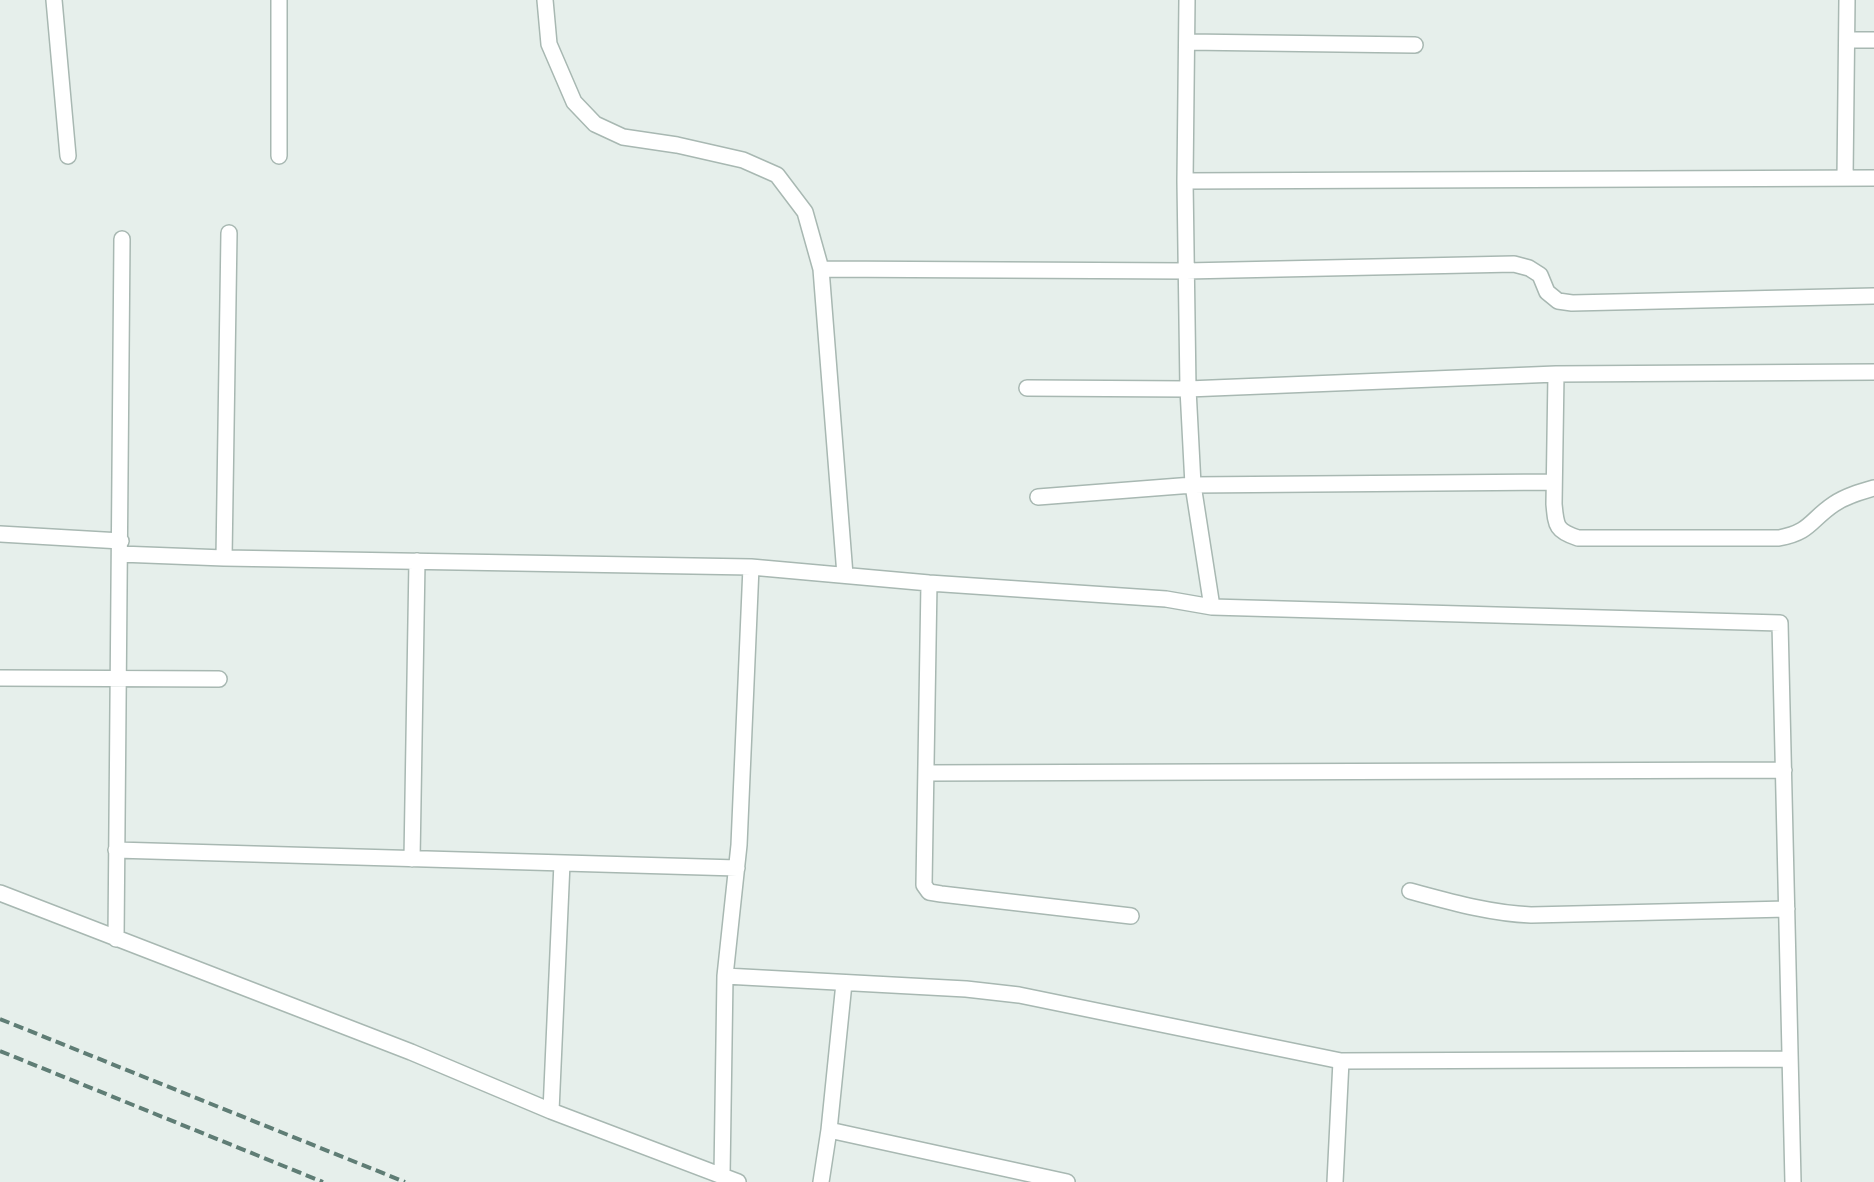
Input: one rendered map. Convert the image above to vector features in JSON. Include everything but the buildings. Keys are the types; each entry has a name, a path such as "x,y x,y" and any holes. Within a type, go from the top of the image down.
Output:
{"street":[{"path":"54,0 68,156"},
{"path":"279,0 279,156"},
{"path":"545,0 549,44 574,102 595,124 623,137 677,144 743,160 777,175 805,212 821,269 845,575"},
{"path":"1187,0 1185,181 1188,389 1192,485 1212,607"},
{"path":"1845,178 1847,0"},
{"path":"1846,40 1874,40"},
{"path":"1187,42 1415,45"},
{"path":"1185,181 1874,178"},
{"path":"224,558 229,233"},
{"path":"116,939 122,240"},
{"path":"821,269 1186,271 1514,264 1529,268 1540,275 1547,292 1558,301 1572,303 1874,296"},
{"path":"1027,388 1188,389 1556,374 1874,372"},
{"path":"1556,374 1555,522 1562,533 1578,538 1779,538 1795,534 1809,527 1822,512 1836,502 1874,488"},
{"path":"1038,497 1192,485 1554,482"},
{"path":"0,534 224,558 751,567 929,583 1166,600 1212,607 1780,623 1793,1182"},
{"path":"412,859 417,561"},
{"path":"722,1175 726,976 737,868 751,567"},
{"path":"929,583 924,885 930,892 1131,916"},
{"path":"0,678 219,679"},
{"path":"926,773 1784,770"},
{"path":"116,850 737,868"},
{"path":"551,1112 562,863"},
{"path":"1410,891 1469,908 1508,914 1787,909"},
{"path":"0,893 411,1052 551,1112 738,1182"},
{"path":"726,976 957,988 1019,995 1341,1061 1790,1059"},
{"path":"822,1182 830,1130 844,983"},
{"path":"1335,1182 1341,1061"},
{"path":"830,1130 1067,1182"}],"railway":[{"path":"0,1019 405,1182"},
{"path":"0,1051 323,1182"}]}
